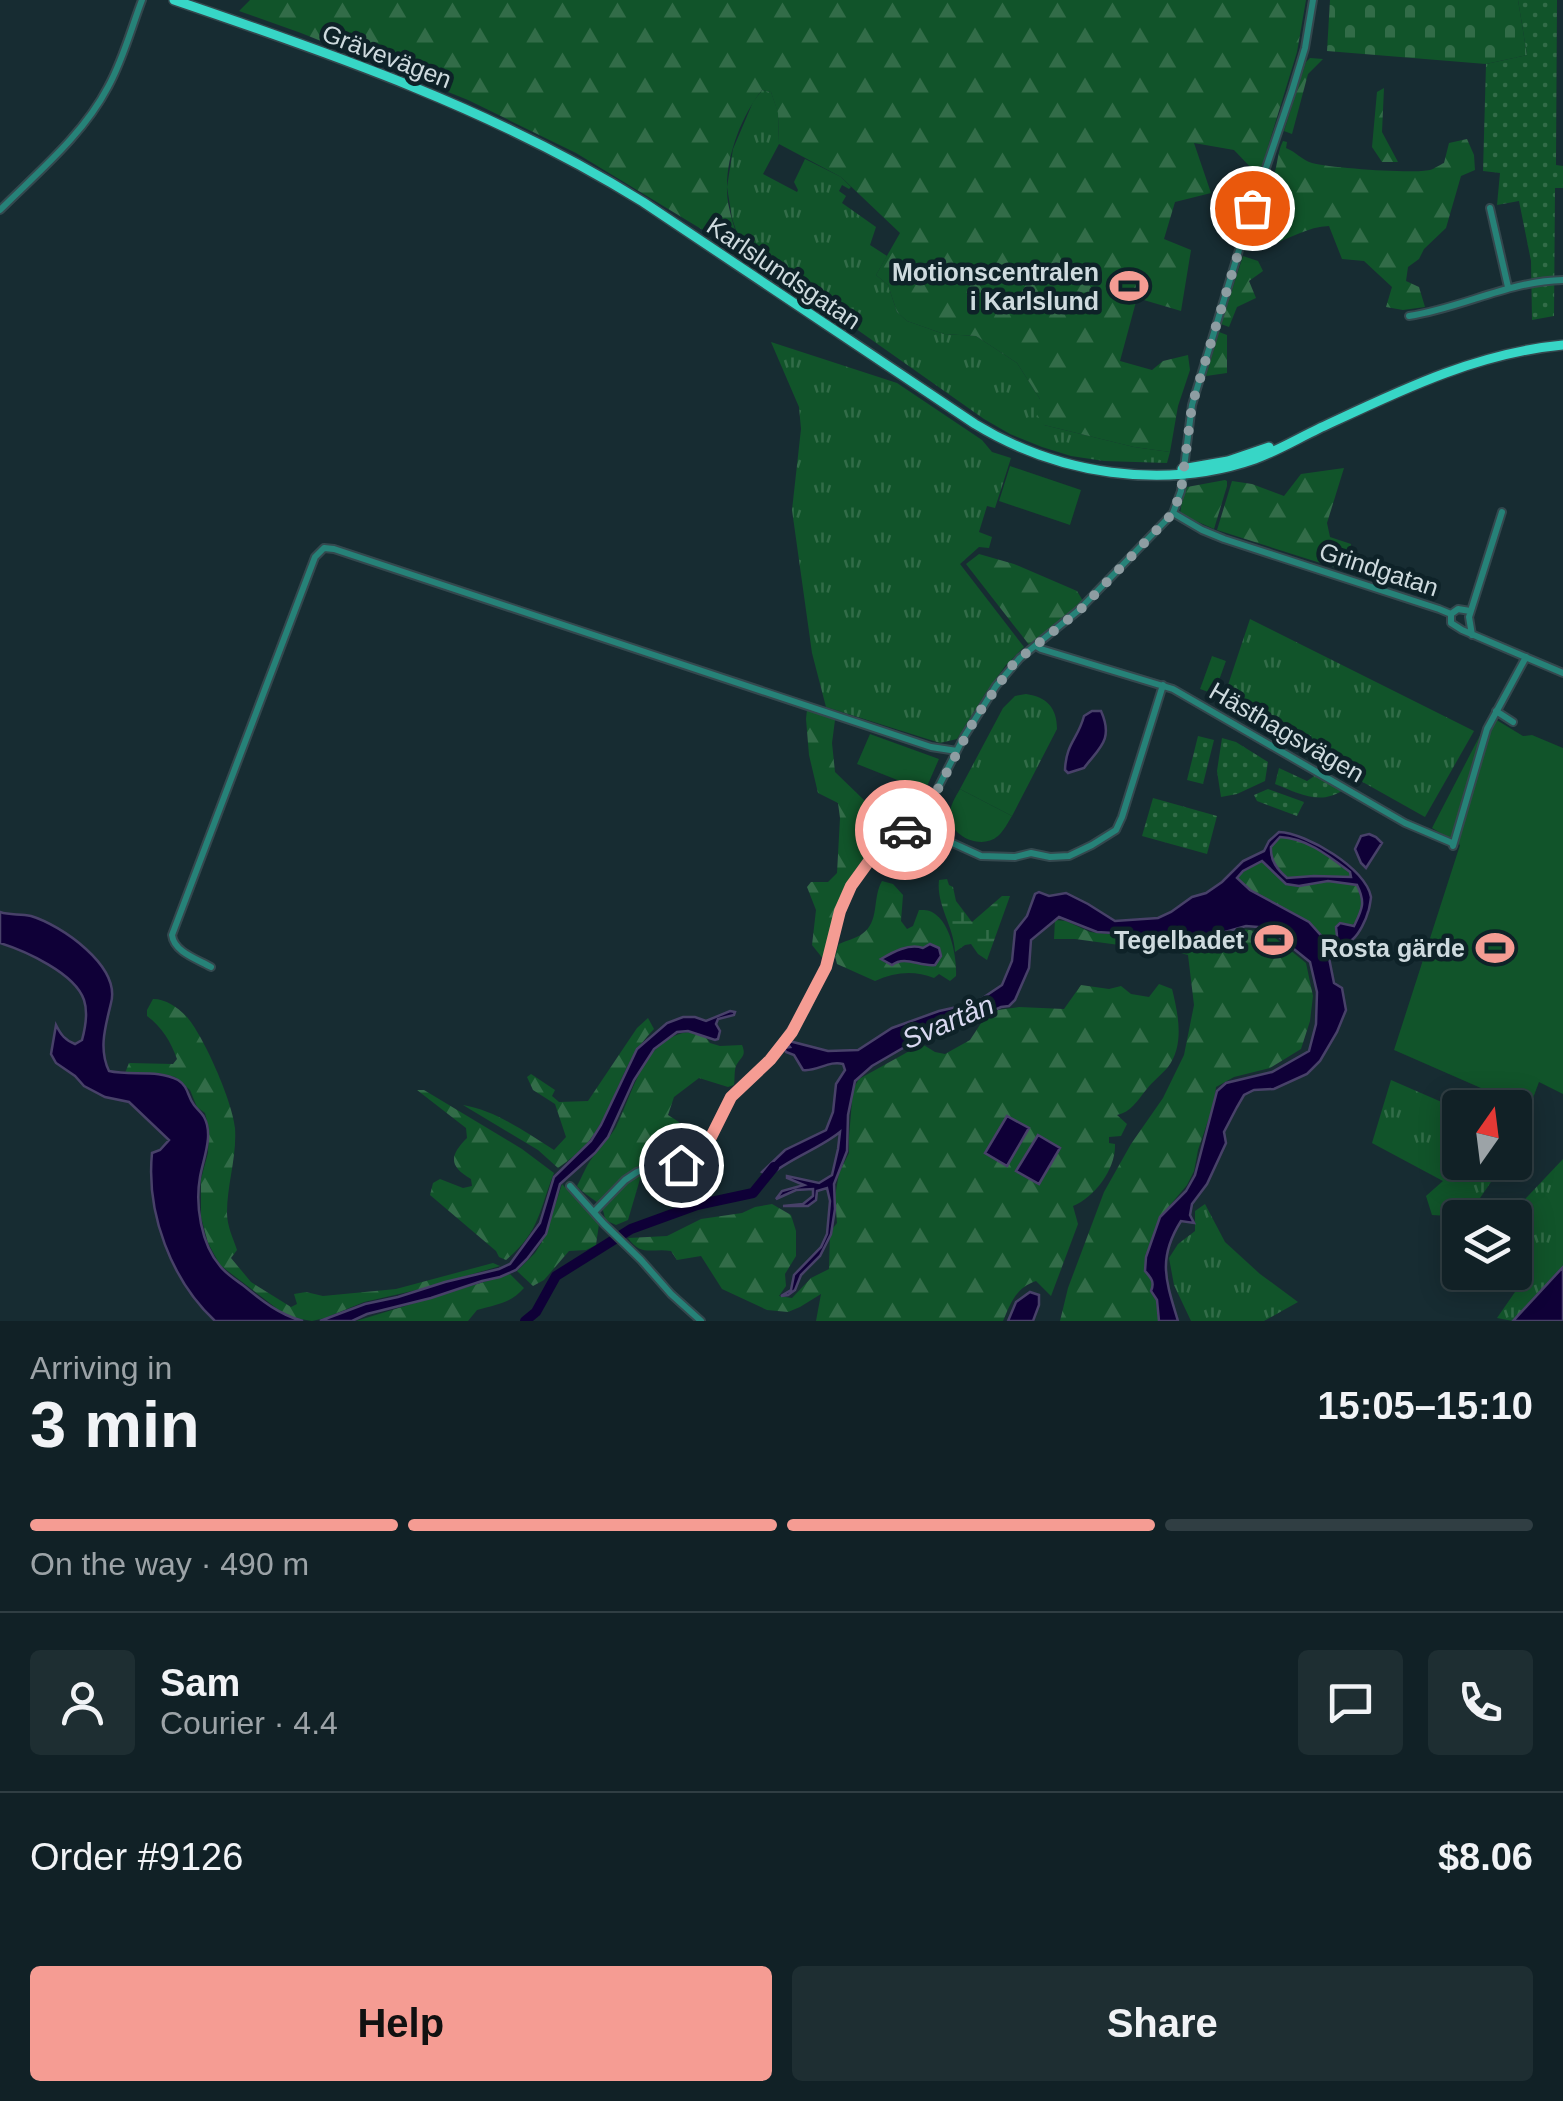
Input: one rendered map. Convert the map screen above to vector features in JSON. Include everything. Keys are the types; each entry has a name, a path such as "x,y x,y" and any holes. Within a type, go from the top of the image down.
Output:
{"main road":[{"name":"Grävevägen","path":"174,0 472,111"},
{"name":"Karlslundsgatan","path":"472,111 625,192 988,432 1029,452 1075,466 1183,472 1228,461 1312,432 1484,359 1563,345"}],"street":[{"path":"0,210 75,134 98,104 116,70 142,0"},
{"path":"594,1212 638,1172 686,1164 704,1151 731,1097 770,1060 805,1010 829,959 838,918 851,886 877,850 913,824 929,806 996,686 1014,663 1080,610 1173,513 1181,491 1192,405 1292,91 1314,0"},
{"path":"1490,208 1508,287"},
{"path":"1410,316 1438,311 1508,287 1563,280"},
{"path":"1472,634 1470,611 1502,512"},
{"name":"Grindgatan","path":"1173,513 1224,539 1450,614 1451,624 1563,673"},
{"path":"211,966 178,949 172,935 315,557 324,548 334,548 931,747 957,751"},
{"path":"1450,614 1458,609 1470,611"},
{"name":"Hästhagsvägen","path":"1036,646 1164,685 1405,823 1453,846 1487,728 1496,712"},
{"path":"1513,722 1496,712 1526,657"},
{"path":"913,824 970,852 993,858 1069,856 1092,846 1116,830 1122,817 1164,685"},
{"path":"570,1186 678,1302 701,1321"}],"green space":[{"path":"250,0 1306,0 1297,52 1259,176 1234,150 1194,143 1211,193 1175,202 1164,239 1191,250 1181,311 1137,298 1120,361 1152,370 1163,361 1188,355 1190,370 1178,406 1170,452 1044,425 1036,413 1040,399 1017,363 976,336 944,334 907,321 897,312 888,285 876,275 900,233 841,177 779,144 778,113 771,92 762,90 748,111 730,161 728,204 744,255 576,153 468,100 239,11"},
{"path":"1330,0 1518,0 1527,55 1486,64 1327,51"},
{"path":"1518,0 1557,0 1556,165 1563,166 1563,188 1555,188 1554,316 1532,320 1531,261 1519,201 1497,205 1500,173 1483,171 1486,64 1527,55"},
{"path":"1310,58 1323,59 1308,74 1292,134 1284,131"},
{"path":"1384,88 1382,132 1398,162 1382,162 1372,147 1377,92"},
{"path":"762,90 771,92 778,112 779,144 763,174 797,192 794,182 805,159 841,177 851,187 842,185 839,191 846,196 842,203 876,227 870,245 887,256 876,275 888,285 897,312 907,321 944,334 976,336 1017,363 1040,399 1044,425 1170,452 1167,463 1071,456 1010,434 744,255 727,187 733,149"},
{"path":"1467,139 1475,170 1461,176 1446,228 1408,267 1406,281 1419,287 1425,307 1386,307 1392,287 1364,261 1342,259 1329,226 1307,230 1266,247 1244,250 1283,141 1287,142 1286,148 1312,163 1407,171 1435,168 1444,163 1449,143"},
{"path":"1243,256 1258,261 1263,271 1249,281 1256,298 1237,307 1229,327 1221,324"},
{"path":"1219,332 1227,335 1227,373 1206,376"},
{"path":"771,342 897,383 982,440 992,452 1011,458 995,508 987,506 979,532 992,537 989,548 979,547 960,564 1024,647 987,691 957,739 940,743 826,707 812,653 792,510 801,429 799,407"},
{"path":"1010,466 1081,490 1070,525 999,501"},
{"path":"1344,468 1327,523 1330,537 1351,544 1350,554 1361,556 1355,574 1217,530 1232,481 1284,496 1301,474"},
{"path":"1225,480 1227,486 1214,529 1180,514 1187,487"},
{"path":"979,554 1014,564 1077,591 1083,601 1030,646 966,564"},
{"path":"1250,619 1474,731 1425,817 1222,703"},
{"path":"1212,656 1226,661 1214,694 1200,689"},
{"path":"1026,694 1049,705 1057,729 1012,816 960,789 1003,708 1015,696"},
{"path":"807,710 835,720 835,772 865,801 881,826 907,819 907,826 872,850 859,865 834,919 824,960 812,945 816,910 807,887 811,882 828,882 837,873 840,818 838,803 818,793 809,755"},
{"name":"Rosta gärde","path":"1490,716 1523,736 1532,735 1563,748 1563,1094 1539,1082 1532,1101 1532,1090 1486,1090 1394,1050 1460,845 1432,828"},
{"path":"870,734 939,759 925,791 857,764"},
{"path":"1198,736 1214,740 1203,784 1187,780"},
{"path":"1222,738 1268,762 1265,781 1221,797 1217,771"},
{"path":"1279,768 1307,781 1316,775 1343,790 1317,798 1301,794 1275,784"},
{"path":"960,789 1012,816 998,836 978,842 963,837 953,827 950,811"},
{"path":"1268,789 1304,802 1297,816 1257,801 1254,795"},
{"path":"1153,798 1217,816 1207,854 1142,836"},
{"path":"1280,837 1317,849 1351,877 1287,879 1271,852"},
{"path":"1262,860 1275,875 1299,886 1328,881 1357,885 1362,905 1356,920 1326,941 1309,922 1237,879"},
{"path":"947,879 956,901 972,922 1002,896 1010,896 987,960 971,944 955,952 939,889 939,880"},
{"path":"882,881 893,884 903,895 901,921 907,929 913,926 919,910 941,919 955,960 956,976 950,981 939,974 934,978 912,973 875,981 837,964 839,944 868,929","holes":["923,948 941,956 935,965 897,961"]},
{"path":"1055,920 1090,932 1180,942 1201,942 1243,929 1269,933 1306,963 1313,996 1301,1049 1270,1068 1234,1077 1216,1087 1194,1171 1160,1217 1145,1271 1154,1289 1159,1321 1060,1321 1068,1288 1104,1192 1163,1098 1184,1055 1194,1005 1188,955 1169,950 1151,954 1134,947 1054,939"},
{"path":"1159,984 1172,989 1176,1008 1179,1029 1173,1058 1133,1106 1117,1115 1127,1124 1121,1136 1109,1137 1109,1143 1115,1144 1114,1153 1103,1181 1073,1206 1078,1224 1051,1296 1036,1281 1029,1284 1015,1296 1003,1321 816,1321 821,1294 788,1312 767,1310 722,1289 701,1256 677,1260 671,1251 642,1250 628,1238 667,1236 701,1219 772,1204 791,1215 796,1231 796,1256 785,1274 786,1286 779,1296 792,1298 811,1278 829,1269 830,1232 837,1223 835,1197 839,1173 849,1153 853,1089 859,1079 922,1044 945,1054 970,1040 985,1017 998,1010 1064,1009 1081,985 1109,989 1121,986 1131,994 1149,997"},
{"path":"153,999 175,1007 193,1025 229,1102 235,1139 227,1213 237,1250 231,1258 251,1282 291,1307 297,1304 294,1294 323,1296 396,1289 493,1263 500,1266 364,1302 312,1321 280,1311 220,1265 208,1243 201,1217 201,1179 209,1129 205,1113 197,1107 190,1090 175,1077 125,1073 129,1063 173,1064 177,1059 165,1035 147,1016"},
{"path":"648,1018 654,1029 633,1056 598,1127 582,1149 558,1168 538,1150 463,1105 499,1117 554,1150 566,1137 555,1104 533,1090 527,1077 531,1074 555,1090 552,1096 559,1102 588,1101 637,1028"},
{"path":"690,1032 720,1046 742,1045 734,1085 728,1087 699,1078 674,1097 668,1115 679,1122 682,1134 674,1146 676,1153 667,1160 670,1176 661,1181 648,1175 640,1179 628,1220 616,1225 605,1220 599,1204 577,1186 616,1127 651,1055 674,1036"},
{"path":"1391,1080 1442,1102 1442,1180 1492,1180 1479,1200 1442,1200 1442,1216 1432,1215 1426,1196 1443,1181 1372,1143"},
{"path":"417,1090 424,1090 522,1149 554,1173 532,1230 506,1260 430,1195 433,1183 440,1179 463,1188 472,1186 471,1179 454,1160 467,1138 466,1128"},
{"path":"1563,1159 1563,1267 1513,1321 1497,1318 1516,1290 1532,1290 1532,1200 1524,1200"},
{"path":"562,1184 599,1224 596,1245 569,1251 544,1280 533,1286 517,1271 545,1237"},
{"path":"1205,1204 1225,1242 1298,1302 1264,1321 1191,1321 1174,1285 1169,1258 1178,1244 1195,1231 1195,1211"},
{"path":"510,1274 524,1288 508,1300 477,1310 468,1321 356,1321"}],"water":[{"path":"1101,711 1105,721 1103,743 1084,768 1068,773 1065,770 1070,747 1084,716"},
{"path":"1279,832 1319,845 1358,875 1371,897 1364,923 1355,937 1329,958 1334,983 1342,988 1346,1010 1337,1032 1320,1061 1307,1074 1274,1089 1244,1095 1224,1132 1226,1143 1207,1184 1192,1204 1190,1215 1194,1223 1181,1221 1173,1235 1166,1270 1178,1321 1159,1321 1151,1278 1145,1271 1146,1257 1160,1217 1186,1191 1195,1175 1217,1091 1226,1083 1272,1072 1309,1051 1316,1024 1317,992 1310,962 1273,932 1258,927 1246,926 1183,940 1097,932 1059,917 1031,940 1029,968 1009,1006 929,1033 872,1066 855,1081 848,1115 847,1151 834,1184 831,1234 820,1256 801,1275 795,1290 781,1296 791,1290 794,1275 821,1247 827,1234 830,1201 827,1188 817,1191 816,1200 808,1206 783,1206 803,1204 813,1196 813,1189 796,1190 776,1199 782,1191 804,1185 787,1176 819,1183 832,1175 840,1132 769,1176 762,1172 785,1150 826,1130 833,1112 836,1084 845,1070 838,1063 803,1070 784,1048 790,1047 789,1041 828,1051 858,1050 892,1028 975,1003 1002,985 1012,961 1015,931 1039,892 1049,896 1066,893 1115,921 1158,918 1222,882 1243,861 1264,851","holes":["1280,837 1318,849 1350,872 1351,877 1287,878 1272,857 1271,847","1262,861 1286,884 1328,881 1357,885 1362,906 1354,926 1340,923 1337,936 1326,941 1309,922 1250,890 1237,878"]},
{"path":"1369,834 1382,843 1366,868 1355,849 1361,836"},
{"path":"0,912 27,915 58,928 98,962 112,989 103,1045 109,1071 178,1080 207,1124 198,1200 204,1236 213,1257 225,1272 265,1302 303,1321 215,1321 199,1304 174,1266 153,1199 152,1153 169,1140 129,1102 105,1097 84,1086 56,1063 51,1054 56,1025 69,1041 75,1044 82,1040 84,1000 60,972 0,943"},
{"path":"930,944 939,948 941,956 935,965 902,961 892,965 881,959 901,949"},
{"path":"730,1011 734,1015 718,1019 718,1039 677,1032 654,1049 634,1080 608,1137 560,1184 546,1234 516,1270 352,1321 320,1321 365,1304 510,1264 540,1223 554,1177 591,1141 601,1125 637,1049 667,1023 683,1017 706,1021"},
{"path":"1007,1116 1029,1128 1007,1166 985,1153"},
{"path":"1038,1135 1060,1148 1039,1184 1016,1171"},
{"path":"1563,1267 1563,1321 1513,1321"},
{"path":"1030,1292 1039,1295 1033,1321 1008,1321 1016,1302"}],"waterway":[{"name":"Svartån","path":"525,1321 536,1312 556,1276 631,1229 697,1205 753,1193 774,1167"}],"way so far":[{"path":"905,830 929,806 964,737 1014,663 1080,610 1173,513 1181,491 1192,405 1252,208"}],"place":[{"name":"Motionscentralen i Karlslund","path":"1129,286"},
{"name":"Tegelbadet","path":"1274,940"},
{"name":"Rosta gärde","path":"1495,948"}],"route":[{"path":"681,1165 704,1151 731,1097 763,1068 792,1032 826,967 847,893 877,850 905,830"}]}
